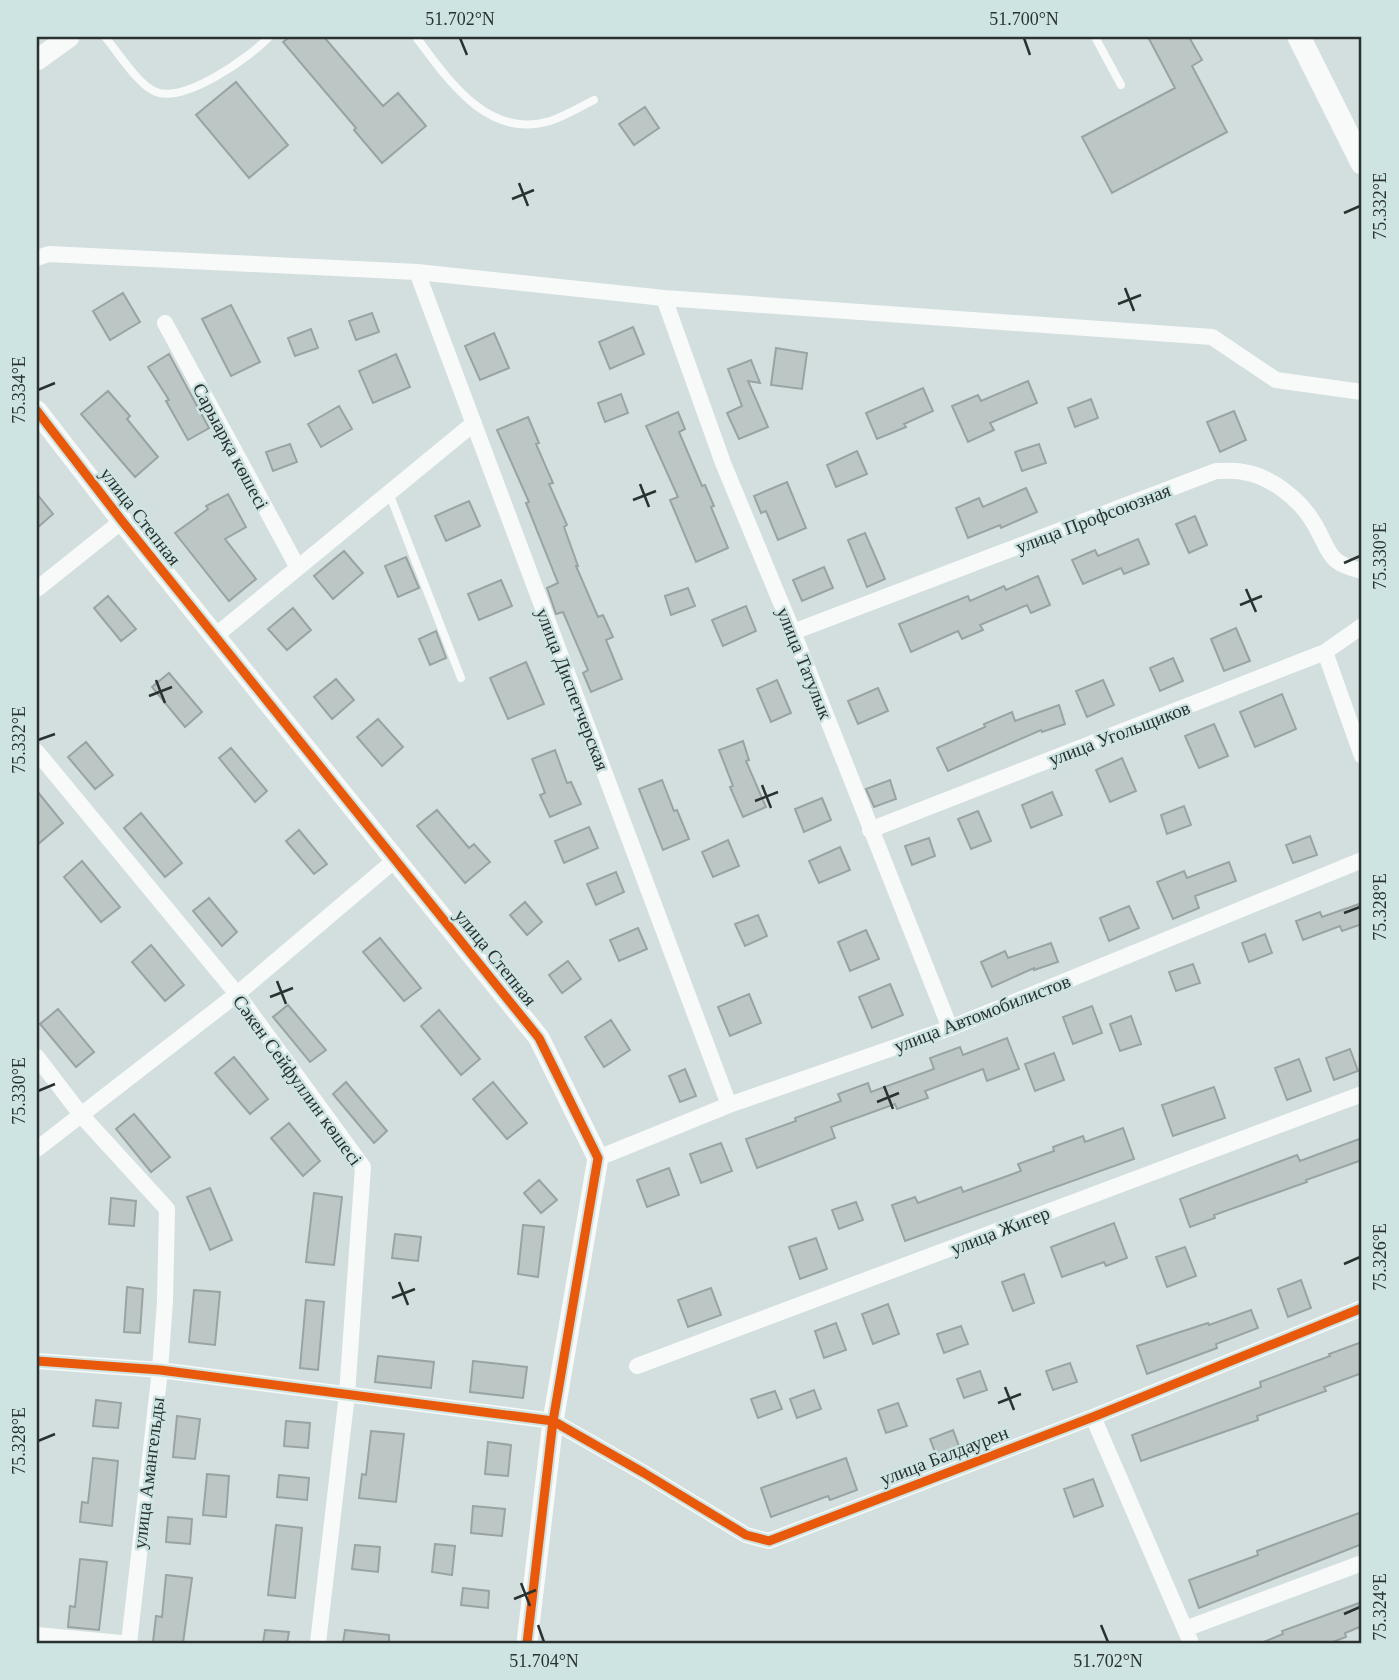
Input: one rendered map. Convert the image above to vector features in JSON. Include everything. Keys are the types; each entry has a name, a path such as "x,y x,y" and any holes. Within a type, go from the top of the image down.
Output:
{"main road":[{"path":"1299,37 1362,163"}],"street":[{"path":"37,60 69,37"},
{"path":"37,258 49,254 417,272 664,298 1212,338 1276,380 1362,392"},
{"name":"улица Диспетчерская","path":"417,272 729,1105"},
{"name":"улица Татулык","path":"664,298 723,463 950,1028"},
{"name":"Сарыарқа көшесі","path":"165,323 298,568"},
{"name":"улица Степная","path":"37,411 122,521 539,1038 598,1158"},
{"path":"215,636 474,423"},
{"name":"улица Профсоюзная","path":"793,632 1216,471 1242,471 1267,479 1293,499 1314,523 1329,552 1342,567 1362,571"},
{"path":"37,589 122,521"},
{"name":"улица Угольщиков","path":"870,830 1325,652 1362,626"},
{"path":"1325,652 1362,756"},
{"name":"Сәкен Сейфуллин көшесі","path":"37,752 237,994 363,1167 347,1394 318,1643"},
{"path":"37,1149 237,994 395,860"},
{"name":"улица Автомобилистов","path":"598,1158 729,1105 950,1028 1362,860"},
{"name":"улица Амангельды","path":"37,1057 82,1115 167,1209 160,1370 129,1643"},
{"name":"улица Жигер","path":"637,1366 1362,1094"},
{"path":"527,1643 553,1421 598,1158"},
{"name":"улица Балдаурен","path":"553,1421 746,1535 769,1541 1093,1417 1362,1308"},
{"path":"37,1361 160,1370 553,1421"},
{"path":"1093,1417 1188,1636 1362,1563"},
{"path":"37,1635 121,1643"}],"lane":[{"path":"105,37 144,84 157,92 173,95 191,91 252,53 268,37"},
{"path":"415,37 454,87 477,108 504,121 529,125 550,121 594,100"},
{"path":"1095,37 1121,85"},
{"path":"389,494 461,678"}],"building":[{"path":"290,37 324,37 383,106 398,93 426,126 382,163 283,42"},
{"path":"1148,37 1189,37 1202,60 1192,66 1227,132 1112,193 1082,137 1175,88"},
{"path":"236,82 288,145 249,178 196,115"},
{"path":"645,107 659,128 634,145 619,124"},
{"path":"123,293 140,322 110,340 93,311"},
{"path":"231,305 260,362 231,376 202,319"},
{"path":"372,313 379,332 356,340 349,321"},
{"path":"633,327 644,354 610,369 599,342"},
{"path":"311,329 318,348 295,356 288,338"},
{"path":"494,333 509,368 480,380 465,346"},
{"path":"776,348 807,353 802,389 771,385"},
{"path":"169,354 209,428 188,440 166,401 169,400 148,367"},
{"path":"396,354 410,387 373,403 359,371"},
{"path":"751,360 760,383 748,381 768,427 739,439 727,413 742,406 728,369"},
{"path":"1028,381 1037,403 990,423 994,430 968,442 952,406 978,395 981,401"},
{"path":"923,388 933,411 904,424 906,427 877,439 866,413"},
{"path":"108,391 130,416 127,419 158,457 135,477 81,414"},
{"path":"621,394 628,413 605,422 598,403"},
{"path":"1091,399 1098,418 1075,427 1068,408"},
{"path":"339,406 352,429 321,447 308,424"},
{"path":"1234,411 1246,440 1220,452 1207,422"},
{"path":"678,412 685,429 679,432 702,486 705,485 714,506 711,507 728,548 696,562 670,500 678,497 646,426"},
{"path":"528,417 553,483 549,484 567,525 564,527 576,566 598,617 603,615 613,637 606,640 622,679 591,692 583,673 588,670 563,612 556,614 547,588 558,583 526,503 529,502 497,430"},
{"path":"290,444 297,462 273,471 266,452"},
{"path":"1039,444 1046,463 1022,471 1015,452"},
{"path":"857,451 867,474 836,487 827,465"},
{"path":"787,482 806,528 778,540 766,511 761,513 754,496"},
{"path":"1026,488 1037,512 1001,528 1000,525 968,538 956,508 979,498 983,507"},
{"path":"37,494 53,514 37,528"},
{"path":"228,494 246,527 225,539 256,579 229,601 175,533 208,509 206,506"},
{"path":"469,501 480,526 446,541 435,516"},
{"path":"1195,516 1207,545 1189,553 1176,524"},
{"path":"865,533 885,579 867,587 848,540"},
{"path":"1138,539 1149,564 1124,574 1121,568 1083,584 1072,560 1095,550 1098,556"},
{"path":"344,551 363,573 333,599 314,576"},
{"path":"406,557 419,588 398,597 385,566"},
{"path":"824,567 833,588 802,601 793,580"},
{"path":"1038,576 1050,605 1031,613 1027,605 980,625 983,630 962,639 958,631 911,652 899,624 968,596 970,601 1004,586 1006,590"},
{"path":"501,580 512,606 479,620 468,594"},
{"path":"688,588 695,606 671,615 665,596"},
{"path":"108,596 136,629 121,641 94,608"},
{"path":"746,606 756,631 723,646 712,620"},
{"path":"293,608 311,630 287,650 268,629"},
{"path":"1236,628 1250,661 1224,671 1211,639"},
{"path":"436,631 446,658 430,665 419,639"},
{"path":"1173,658 1183,681 1160,691 1150,668"},
{"path":"526,662 544,704 508,719 490,678"},
{"path":"169,673 202,712 185,727 152,687"},
{"path":"336,679 354,700 332,719 314,697"},
{"path":"777,680 791,713 771,722 757,689"},
{"path":"1103,680 1114,705 1087,717 1076,691"},
{"path":"878,688 888,711 858,724 848,701"},
{"path":"1282,694 1296,729 1255,747 1240,712"},
{"path":"1059,705 1065,724 1042,732 1041,730 948,771 937,748 1012,712 1015,721"},
{"path":"378,719 403,747 382,766 357,737"},
{"path":"1214,724 1228,756 1199,768 1185,736"},
{"path":"743,741 749,760 746,761 766,807 743,817 730,787 733,786 719,750"},
{"path":"86,742 113,775 95,789 68,757"},
{"path":"231,748 267,791 255,802 219,758"},
{"path":"555,750 567,783 571,782 581,804 550,817 540,795 545,793 532,759"},
{"path":"1122,758 1136,791 1110,802 1096,770"},
{"path":"662,780 689,839 663,850 639,789"},
{"path":"890,780 896,799 874,807 866,789"},
{"path":"37,791 63,823 37,845"},
{"path":"1052,792 1062,815 1031,828 1022,805"},
{"path":"822,798 831,820 804,832 795,809"},
{"path":"1184,806 1191,825 1167,834 1161,815"},
{"path":"437,810 469,848 474,844 490,862 465,883 417,826"},
{"path":"978,811 991,841 971,849 958,819"},
{"path":"141,813 182,863 165,877 124,828"},
{"path":"589,827 598,848 564,863 555,841"},
{"path":"299,830 327,864 314,874 286,841"},
{"path":"1310,836 1317,855 1293,863 1286,845"},
{"path":"929,838 935,856 912,865 905,846"},
{"path":"728,840 739,866 713,877 702,852"},
{"path":"840,847 850,870 819,883 809,861"},
{"path":"82,861 120,907 101,922 64,877"},
{"path":"1229,862 1236,881 1195,896 1199,908 1173,919 1157,882 1184,871 1187,878"},
{"path":"616,872 624,892 596,905 587,884"},
{"path":"209,898 237,932 222,946 193,911"},
{"path":"525,902 542,922 527,935 510,915"},
{"path":"1359,904 1362,924 1342,931 1340,926 1303,940 1296,921 1320,912 1322,917"},
{"path":"1129,906 1139,928 1109,941 1100,918"},
{"path":"758,915 767,936 745,946 735,924"},
{"path":"638,928 647,949 619,961 610,940"},
{"path":"866,930 879,959 850,971 838,942"},
{"path":"1265,934 1272,953 1249,962 1242,943"},
{"path":"380,938 421,988 404,1001 363,952"},
{"path":"1051,943 1058,962 1034,968 992,987 981,962 1005,951 1008,958"},
{"path":"151,945 184,985 165,1001 132,962"},
{"path":"568,961 581,979 562,993 549,975"},
{"path":"1193,964 1200,983 1176,991 1169,972"},
{"path":"890,984 903,1015 872,1028 859,997"},
{"path":"749,994 761,1023 730,1036 718,1007"},
{"path":"288,1005 326,1050 310,1062 273,1017"},
{"path":"1092,1006 1102,1033 1073,1044 1063,1017"},
{"path":"58,1009 94,1052 76,1067 40,1024"},
{"path":"439,1010 480,1059 461,1075 421,1026"},
{"path":"1131,1016 1141,1044 1120,1051 1110,1024"},
{"path":"611,1020 630,1050 604,1067 585,1037"},
{"path":"1007,1038 1019,1069 987,1081 983,1069 925,1091 928,1098 897,1109 895,1104 831,1127 835,1138 757,1168 746,1139 841,1101 838,1094 868,1083 871,1092 934,1069 930,1058 960,1047 963,1055"},
{"path":"1350,1049 1358,1071 1334,1080 1326,1058"},
{"path":"1054,1053 1064,1080 1035,1091 1025,1064"},
{"path":"234,1057 268,1099 250,1114 215,1073"},
{"path":"1299,1059 1311,1091 1287,1100 1275,1068"},
{"path":"685,1069 696,1096 680,1102 669,1076"},
{"path":"346,1082 387,1131 374,1143 333,1094"},
{"path":"493,1082 527,1123 507,1139 473,1099"},
{"path":"1214,1087 1225,1118 1173,1136 1162,1105"},
{"path":"134,1114 170,1157 151,1172 116,1129"},
{"path":"289,1123 320,1161 303,1176 271,1138"},
{"path":"1123,1128 1134,1159 905,1241 892,1205 915,1197 918,1203 961,1187 963,1192 1021,1171 1018,1164 1054,1151 1053,1147 1083,1136 1085,1142"},
{"path":"1362,1138 1362,1160 1214,1215 1215,1218 1190,1227 1180,1199 1297,1155 1300,1161"},
{"path":"721,1143 732,1171 701,1183 690,1154"},
{"path":"669,1168 679,1195 647,1207 637,1180"},
{"path":"539,1180 557,1200 541,1213 524,1193"},
{"path":"210,1188 232,1240 210,1250 187,1197"},
{"path":"314,1193 342,1197 334,1265 306,1262"},
{"path":"111,1198 136,1201 134,1226 109,1224"},
{"path":"856,1202 863,1220 839,1229 832,1210"},
{"path":"1114,1223 1127,1258 1106,1266 1104,1262 1062,1277 1051,1247"},
{"path":"523,1225 544,1227 538,1277 518,1274"},
{"path":"395,1234 421,1237 418,1261 392,1258"},
{"path":"816,1238 827,1269 800,1279 789,1247"},
{"path":"1185,1247 1196,1276 1167,1287 1156,1257"},
{"path":"1024,1274 1034,1303 1013,1311 1002,1282"},
{"path":"1301,1280 1311,1308 1288,1317 1278,1289"},
{"path":"127,1287 143,1289 140,1333 124,1332"},
{"path":"711,1288 721,1315 688,1327 678,1300"},
{"path":"194,1290 220,1292 215,1345 189,1342"},
{"path":"306,1300 324,1302 318,1370 300,1368"},
{"path":"888,1304 899,1334 873,1344 862,1314"},
{"path":"1251,1310 1258,1328 1216,1344 1217,1348 1147,1374 1137,1346"},
{"path":"836,1323 846,1350 824,1358 815,1331"},
{"path":"961,1326 968,1344 944,1353 937,1334"},
{"path":"1362,1342 1362,1373 1324,1387 1326,1391 1257,1416 1258,1420 1141,1461 1132,1435 1261,1387 1260,1382"},
{"path":"378,1356 434,1362 431,1388 375,1382"},
{"path":"473,1361 527,1367 523,1398 470,1392"},
{"path":"1070,1363 1077,1382 1053,1390 1046,1371"},
{"path":"980,1371 987,1390 964,1398 957,1379"},
{"path":"814,1390 821,1409 797,1418 790,1399"},
{"path":"775,1391 782,1409 758,1418 751,1399"},
{"path":"96,1400 121,1403 118,1428 93,1426"},
{"path":"898,1403 907,1426 886,1433 878,1410"},
{"path":"177,1416 200,1419 195,1459 173,1457"},
{"path":"286,1421 310,1423 308,1448 284,1446"},
{"path":"953,1430 960,1449 937,1457 930,1439"},
{"path":"371,1431 404,1434 396,1502 359,1498 362,1474 366,1475"},
{"path":"488,1442 511,1445 508,1476 485,1474"},
{"path":"93,1458 118,1461 112,1526 80,1522 82,1502 88,1503"},
{"path":"846,1458 857,1490 830,1500 828,1496 771,1517 761,1488"},
{"path":"207,1474 229,1476 226,1517 203,1515"},
{"path":"279,1475 309,1478 307,1500 277,1497"},
{"path":"1093,1479 1103,1506 1074,1517 1064,1489"},
{"path":"473,1506 505,1509 502,1536 471,1533"},
{"path":"1362,1512 1362,1544 1199,1608 1189,1580 1258,1555 1257,1551"},
{"path":"168,1517 192,1519 190,1544 166,1542"},
{"path":"276,1525 302,1528 295,1598 268,1595"},
{"path":"435,1544 455,1546 452,1575 432,1572"},
{"path":"355,1545 380,1547 378,1572 352,1569"},
{"path":"80,1559 107,1562 99,1630 68,1627 70,1606 75,1607"},
{"path":"166,1575 192,1578 183,1643 153,1642 156,1616 162,1617"},
{"path":"463,1588 489,1591 488,1608 461,1605"},
{"path":"1362,1602 1362,1626 1345,1633 1346,1637 1330,1643 1261,1643 1283,1634 1282,1631"},
{"path":"265,1630 289,1632 287,1643 263,1643"},
{"path":"345,1630 389,1635 389,1643 343,1643"}],"cycle path":[{"path":"37,411 122,521 539,1038 598,1158 553,1421 527,1643"},
{"path":"37,1361 160,1370 553,1421 746,1535 769,1541 1093,1417 1362,1308"}]}
